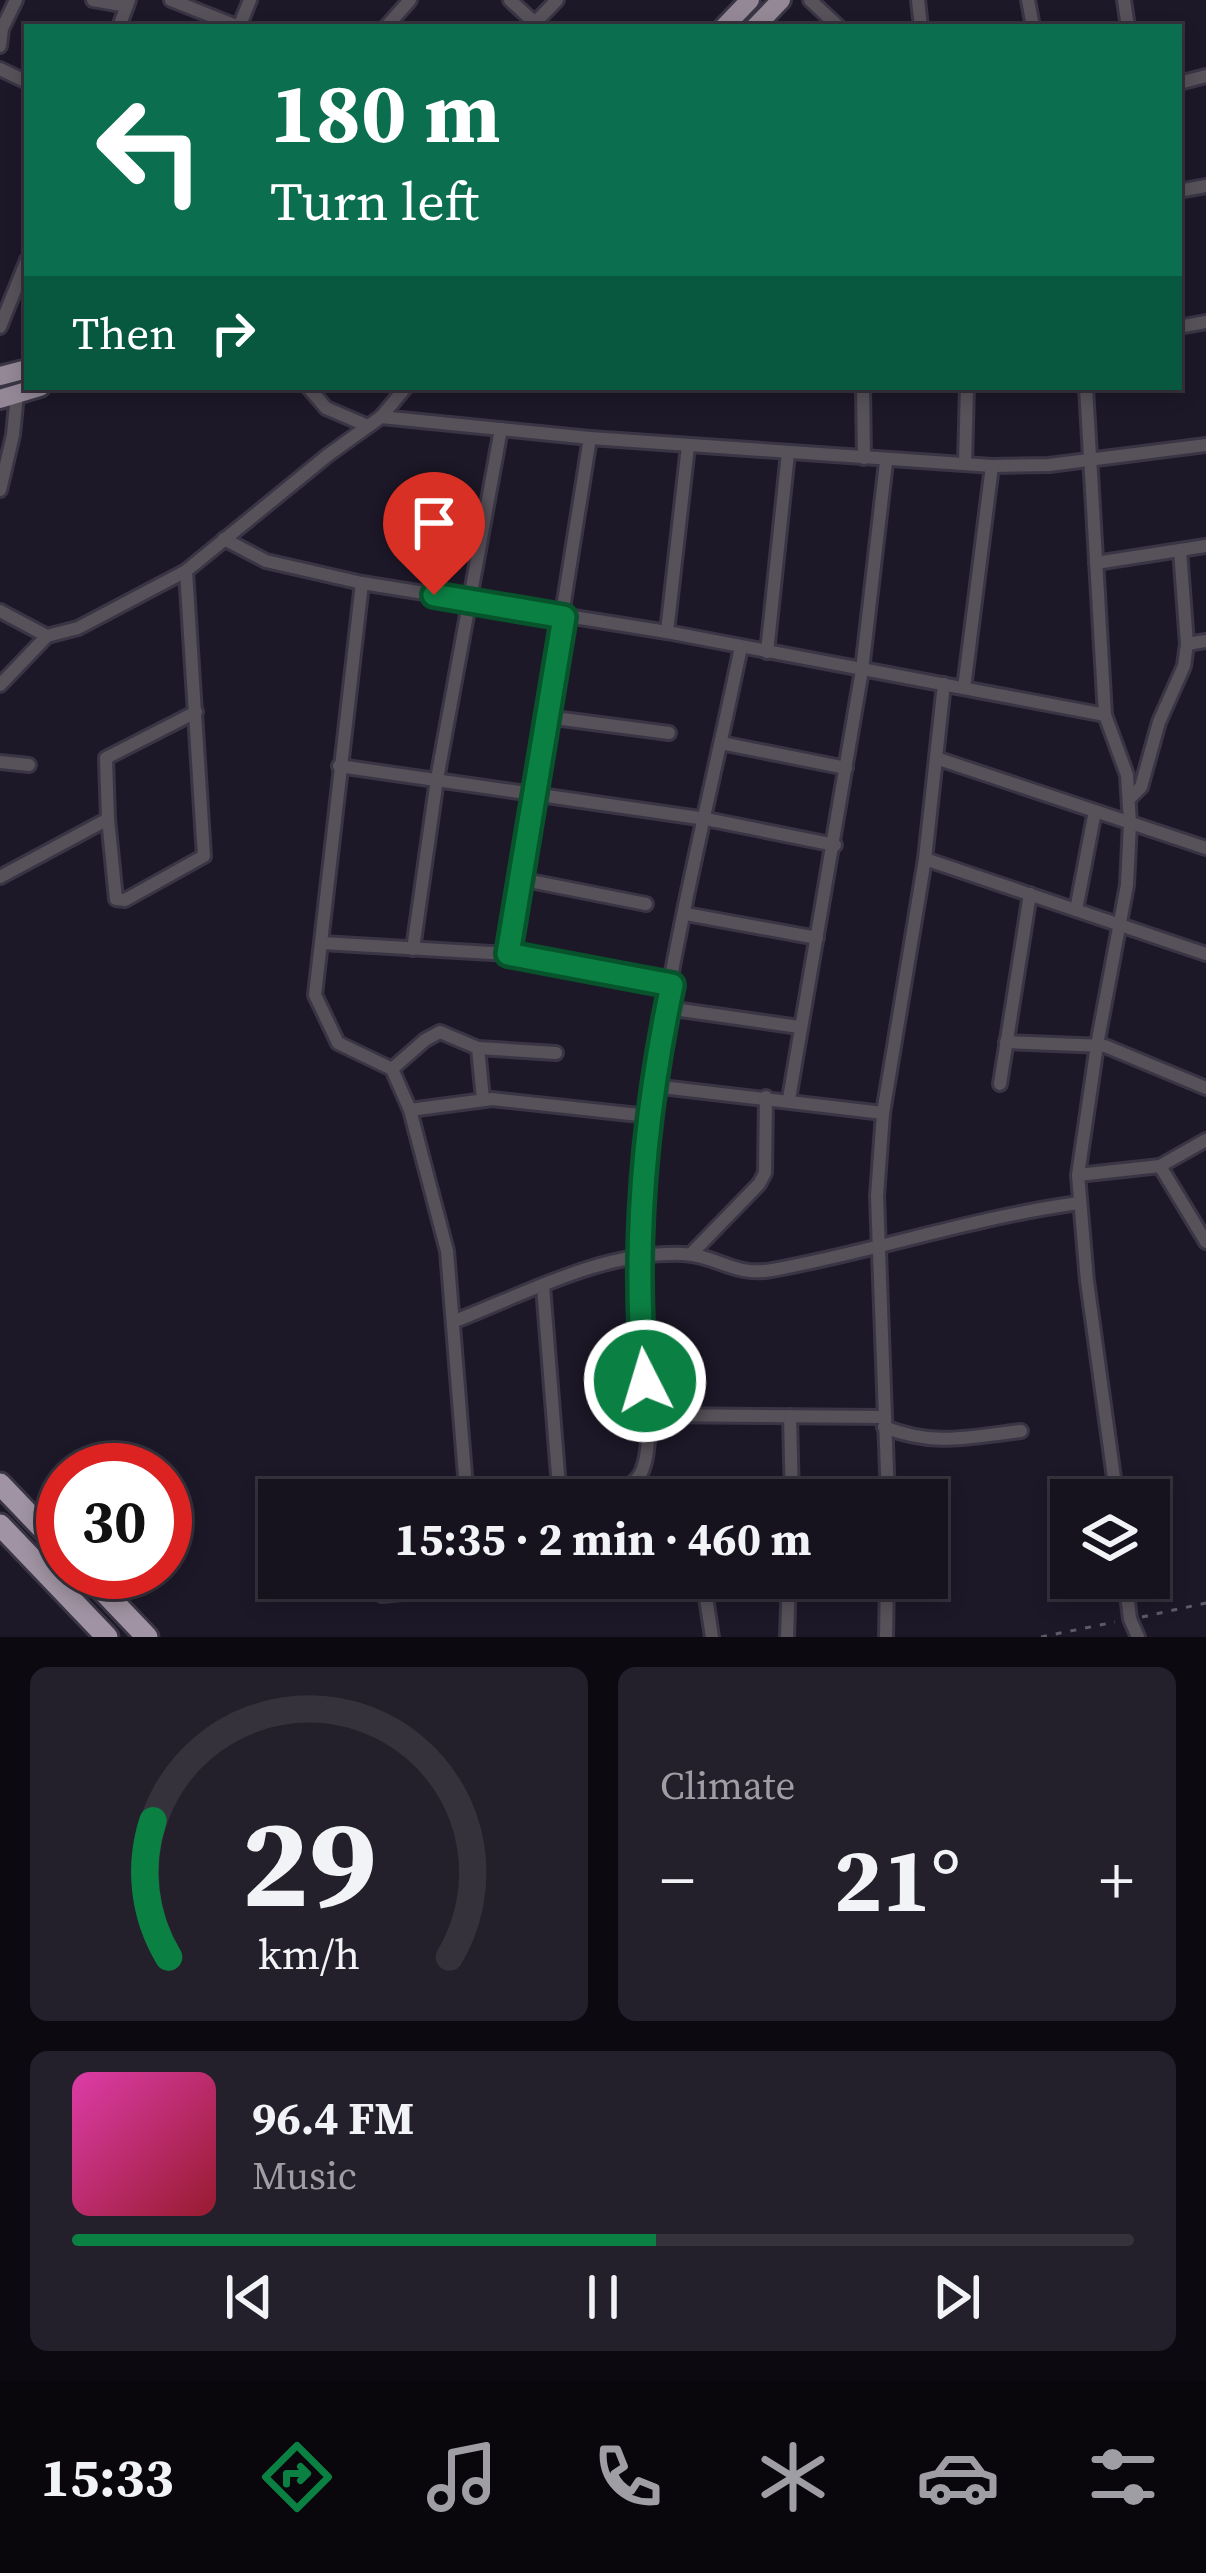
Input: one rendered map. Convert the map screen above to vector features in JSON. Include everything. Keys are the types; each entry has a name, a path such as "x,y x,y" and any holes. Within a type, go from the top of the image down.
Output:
{"highway":[{"path":"0,1484 36,1522"},
{"path":"0,1526 107,1637"},
{"path":"111,1599 147,1636"}],"main road":[{"path":"727,24 750,0"},
{"path":"757,24 781,0"}],"street":[{"path":"0,46 2,29 16,0"},
{"path":"93,0 128,3"},
{"path":"171,0 231,24"},
{"path":"389,24 410,0"},
{"path":"510,0 532,24"},
{"path":"534,24 556,0"},
{"path":"810,0 836,24"},
{"path":"0,327 24,267"},
{"path":"310,390 326,409 368,426"},
{"path":"0,685 47,636 78,628 186,571 381,417 404,390"},
{"path":"862,390 864,458"},
{"path":"965,463 967,390"},
{"path":"1086,390 1105,715 1121,754 1130,798 1127,885 1078,1175 1114,1479"},
{"path":"1,485 13,436 8,397"},
{"path":"381,417 886,462 992,466 1092,460 1206,445"},
{"path":"413,949 437,779 501,429"},
{"path":"508,954 590,438"},
{"path":"667,632 688,446"},
{"path":"767,652 788,452"},
{"path":"788,1099 862,670 886,462"},
{"path":"964,688 992,466"},
{"path":"224,539 266,561 362,583 667,632 1105,715"},
{"path":"1096,563 1206,545"},
{"path":"1130,798 1141,787 1159,722 1184,666 1187,644 1180,550"},
{"path":"186,571 196,712 205,850 202,859 125,900 116,899 106,758 196,712"},
{"path":"362,583 315,995 328,1029 348,1050 392,1069 410,1110 447,1251 465,1479"},
{"path":"0,611 47,636"},
{"path":"1187,644 1206,641"},
{"path":"636,1479 642,1472 648,1415 639,1255 648,1116 741,647"},
{"path":"887,1479 877,1248 883,1113 925,859 944,684"},
{"path":"547,717 668,733"},
{"path":"722,743 846,768"},
{"path":"936,758 1206,848"},
{"path":"0,762 29,765"},
{"path":"339,766 706,819 835,845"},
{"path":"1076,910 1095,811"},
{"path":"0,877 108,819"},
{"path":"925,859 1206,954"},
{"path":"520,879 646,904"},
{"path":"1000,1084 1030,894"},
{"path":"686,914 817,938"},
{"path":"322,943 508,954 672,985"},
{"path":"667,1008 799,1027"},
{"path":"392,1069 440,1032 478,1048 556,1054"},
{"path":"1006,1042 1097,1045 1206,1088"},
{"path":"478,1048 483,1099"},
{"path":"653,1087 883,1113"},
{"path":"691,1255 765,1173 766,1097"},
{"path":"410,1110 483,1099 648,1116"},
{"path":"1078,1175 1160,1166 1206,1140"},
{"path":"1160,1166 1206,1243"},
{"path":"455,1321 605,1262 639,1255 691,1255 746,1272 877,1248 988,1218 1079,1203"},
{"path":"543,1286 562,1479"},
{"path":"648,1415 884,1422 919,1440 935,1441 1021,1431"},
{"path":"790,1416 792,1479"},
{"path":"706,1599 712,1637"},
{"path":"787,1637 789,1599"},
{"path":"886,1637 887,1599"},
{"path":"1127,1599 1138,1637"}],"route":[{"path":"434,595 564,617 508,954 672,985 645,1131 639,1300 645,1381"}]}
